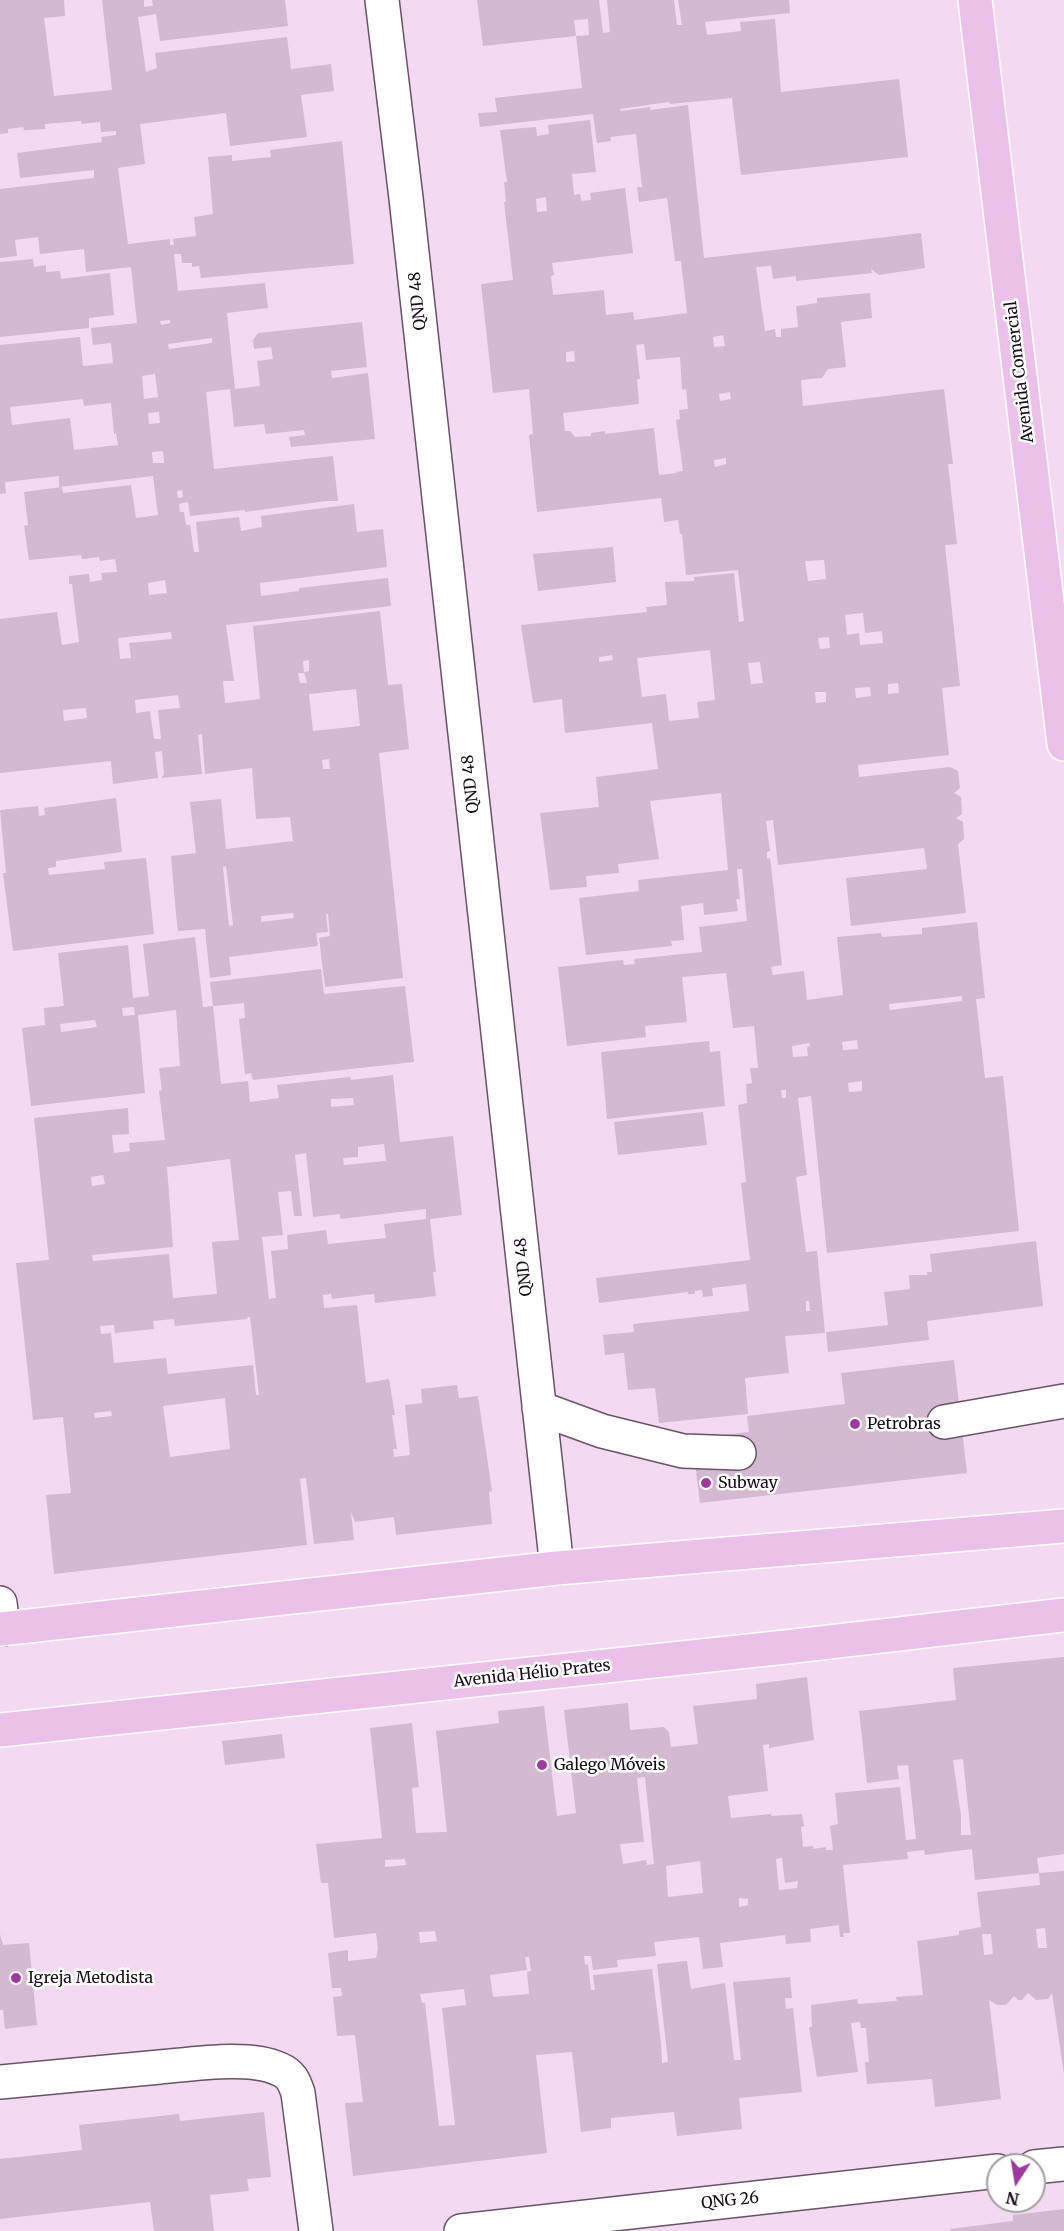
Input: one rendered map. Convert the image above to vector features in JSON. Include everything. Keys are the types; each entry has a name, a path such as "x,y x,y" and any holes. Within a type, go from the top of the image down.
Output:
{"main road":[{"name":"Avenida Comercial","path":"975,0 1064,744"},
{"path":"1,1621 557,1568 1064,1526"},
{"name":"Avenida Hélio Prates","path":"0,1730 786,1647 1064,1615"}],"street":[{"name":"QND 48","path":"382,0 409,222 557,1568"},
{"path":"944,1422 1064,1401"},
{"path":"539,1408 602,1431 683,1450 738,1453"},
{"path":"0,2082 213,2063 264,2064 278,2068 294,2080 298,2093 316,2231"},
{"path":"1046,2166 1064,2164"},
{"name":"QNG 26","path":"461,2231 986,2172"}],"building":[{"path":"0,0 64,0 65,16 44,18 54,96 112,90 102,0 144,0 144,7 153,6 152,0 285,0 288,26 160,41 156,14 138,17 146,72 157,68 155,53 287,37 291,69 331,64 334,91 301,95 307,137 230,146 226,113 140,124 145,164 118,168 128,244 170,239 170,245 174,245 173,239 196,236 194,217 213,214 208,157 232,155 232,161 271,157 270,150 342,141 354,264 201,278 199,266 192,267 192,263 182,263 181,254 174,254 178,291 265,283 268,308 227,313 235,389 260,386 257,361 273,359 271,347 254,349 253,340 258,333 362,322 367,367 331,371 332,378 368,373 375,439 291,447 289,437 305,435 304,430 266,434 264,424 234,427 230,389 206,392 214,469 333,456 338,501 190,516 188,502 179,504 180,512 184,512 186,525 190,525 194,552 199,552 196,522 239,517 241,531 262,527 261,516 354,504 357,532 383,529 387,567 260,583 261,596 299,591 299,588 388,578 391,606 226,625 234,681 223,681 225,703 260,699 253,626 380,611 388,685 402,684 409,749 379,753 403,978 325,987 319,938 330,936 328,914 326,914 328,932 316,933 318,946 229,957 231,975 210,978 205,929 178,931 176,914 171,856 196,853 190,802 221,799 226,849 293,841 290,817 256,819 252,768 205,774 202,734 198,735 202,774 162,778 164,775 162,751 155,752 158,778 113,784 111,761 0,773 0,619 57,612 62,645 79,642 69,576 89,574 90,582 102,580 101,573 117,572 115,559 100,561 99,557 82,559 81,555 29,560 24,526 28,525 24,492 62,487 63,493 131,485 136,518 158,515 153,476 59,487 59,476 5,482 6,493 0,494 0,345 80,337 83,366 113,363 111,343 93,345 91,328 137,323 131,267 86,272 84,249 40,254 38,237 15,240 17,256 0,258 0,189 94,178 94,170 20,178 17,153 102,142 101,137 116,135 116,131 101,132 100,122 82,124 81,121 45,124 45,129 24,130 23,127 8,129 8,133 0,134","holes":["170,320 170,323 161,325 160,321","212,338 212,343 169,349 168,344","155,374 158,397 144,399 142,376","83,399 84,406 111,403 114,434 116,433 118,445 74,450 70,418 12,425 10,407","159,412 160,423 149,424 148,413","163,451 164,463 153,463 152,452","182,490 183,497 178,498 177,491","165,580 167,593 149,595 148,583","171,632 172,639 129,643 131,658 120,659 118,638","309,660 309,671 304,672 307,683 300,683 298,673 304,673 303,661","356,689 360,726 313,731 309,694","178,695 180,708 158,710 161,739 154,739 150,711 136,713 135,700","86,708 87,718 64,721 63,710","329,759 330,769 323,769 322,760","226,866 233,925 229,926 223,867","293,913 294,918 261,922 261,916"]},
{"path":"477,0 599,0 603,33 610,32 607,0 674,0 677,25 682,25 678,0 789,0 790,13 705,22 707,35 741,31 740,22 775,19 781,92 899,79 908,157 741,175 732,98 670,104 669,102 620,109 621,111 650,107 650,110 688,105 704,258 921,233 925,268 879,275 871,269 872,273 796,281 796,276 773,279 771,266 756,267 765,331 775,329 776,337 781,337 781,329 798,327 796,306 817,303 817,298 870,293 872,318 841,322 846,367 828,369 822,378 801,380 803,406 944,389 953,464 948,464 957,544 945,545 960,686 942,688 949,755 858,765 859,777 950,767 958,771 960,788 954,793 961,797 962,814 956,818 963,822 964,839 958,844 966,913 851,926 846,878 927,869 924,848 778,865 773,820 766,821 770,851 767,852 767,859 770,858 782,965 771,967 773,975 804,971 807,1000 843,995 837,937 881,933 882,937 922,934 922,928 977,922 985,998 976,999 985,1078 1003,1076 1019,1231 827,1253 811,1096 798,1098 807,1175 796,1177 806,1252 817,1251 825,1333 785,1336 789,1373 745,1378 748,1414 659,1423 655,1388 628,1390 624,1353 605,1355 603,1335 634,1332 633,1324 749,1311 746,1284 712,1288 713,1296 703,1297 702,1290 695,1291 695,1294 688,1294 688,1292 599,1303 596,1278 750,1260 741,1183 746,1182 738,1105 747,1103 746,1084 752,1083 750,1068 758,1068 754,1026 733,1028 726,973 682,977 687,1022 645,1026 646,1037 567,1046 558,967 623,960 624,965 635,964 634,959 702,952 699,927 747,921 742,869 737,869 740,899 736,899 738,911 704,915 703,903 681,906 684,940 671,941 672,946 586,955 579,898 639,891 638,880 728,870 721,793 650,801 659,859 618,864 619,873 586,876 587,887 550,890 540,813 599,807 596,777 658,769 652,723 565,733 562,699 533,703 521,625 647,612 646,607 667,605 665,582 694,581 694,577 734,573 739,622 744,621 738,570 686,575 682,534 680,534 678,520 664,522 661,498 537,512 529,435 533,434 529,389 493,393 481,284 513,280 504,202 506,202 504,182 507,182 500,130 536,127 537,136 549,134 548,125 590,120 596,172 572,174 574,195 580,194 581,201 591,200 590,193 625,188 633,253 552,263 553,295 604,290 606,315 633,312 634,320 687,313 681,261 675,261 667,198 639,202 637,187 642,187 636,134 610,137 611,141 597,143 593,114 480,127 478,113 497,112 495,98 582,88 576,36 483,46","holes":["588,19 589,35 576,36 574,20","546,197 547,211 537,212 536,199","723,335 725,346 714,347 713,337","644,344 646,360 680,357 682,390 686,389 688,409 679,410 680,419 676,420 683,471 659,475 654,428 605,434 605,431 591,433 591,436 575,437 570,431 565,431 563,413 639,404 637,379 640,379 636,345","574,351 575,361 566,362 566,352","730,392 731,399 720,401 719,394","726,458 726,464 715,467 714,460","824,560 826,579 808,581 805,561","863,613 865,633 882,631 883,643 860,645 859,633 847,635 845,615","829,637 830,648 820,649 818,638","710,650 715,700 697,702 699,718 669,721 666,694 642,697 637,658","612,655 613,660 599,662 599,657","760,662 763,683 751,684 748,663","898,683 899,693 888,694 888,684","870,687 871,696 856,698 855,688","815,692 826,692 826,702 816,703","962,996 962,1001 890,1010 889,1004","857,1040 858,1049 843,1050 842,1042","809,1043 808,1056 793,1057 792,1046","862,1081 862,1091 849,1092 848,1083","781,1090 786,1090 786,1098 782,1098","806,1301 809,1301 810,1311 806,1311"]},
{"path":"33,259 34,267 46,265 46,272 60,271 61,279 110,273 114,315 89,318 89,328 0,337 0,262"},
{"path":"613,547 616,582 538,591 533,554"},
{"path":"116,798 122,852 56,861 56,867 48,868 49,875 105,869 104,862 146,858 154,934 13,951 3,873 6,873 0,810 38,806 39,816 45,815 44,808"},
{"path":"195,937 203,1007 213,1006 221,1084 248,1081 250,1102 279,1098 277,1085 393,1075 400,1142 453,1136 462,1215 430,1219 436,1272 433,1272 436,1296 375,1303 374,1294 332,1299 331,1294 323,1295 324,1308 357,1305 366,1383 389,1379 395,1415 392,1415 397,1449 393,1449 394,1457 410,1455 405,1405 422,1403 421,1389 457,1385 459,1398 478,1396 492,1491 489,1492 492,1524 396,1535 394,1517 355,1522 351,1512 354,1540 314,1544 306,1478 300,1479 307,1545 54,1574 46,1495 71,1493 63,1417 33,1420 16,1263 49,1260 34,1118 128,1108 129,1134 112,1135 114,1153 130,1151 129,1143 165,1140 159,1091 162,1090 159,1068 180,1066 176,1010 138,1015 145,1093 31,1106 22,1028 45,1025 44,1008 64,1006 58,953 128,945 133,998 149,996 143,944","holes":["134,1007 135,1015 123,1016 122,1008","95,1020 97,1027 61,1032 60,1024","353,1098 354,1105 331,1107 331,1099","384,1144 386,1161 344,1165 343,1158 358,1157 358,1147","306,1153 313,1217 340,1214 340,1219 426,1209 426,1219 384,1224 386,1238 328,1244 326,1230 287,1235 288,1249 271,1251 276,1298 269,1299 262,1237 283,1235 278,1192 291,1191 294,1216 302,1216 295,1155","230,1159 239,1240 212,1242 217,1294 173,1298 169,1254 93,1261 92,1255 173,1247 167,1167","103,1175 105,1184 92,1186 91,1177","250,1317 259,1395 256,1395 253,1365 168,1374 166,1358 114,1363 111,1333 101,1334 100,1326 114,1325 115,1333 154,1329 153,1321 174,1319 175,1326","225,1398 230,1449 170,1457 163,1406","111,1411 112,1416 95,1418 94,1413"]},
{"path":"321,969 324,994 405,986 414,1062 253,1080 251,1073 245,1074 239,1019 245,1018 244,1003 213,1006 210,982"},
{"path":"709,1041 710,1052 720,1051 725,1106 607,1119 601,1052"},
{"path":"703,1112 707,1145 618,1155 614,1122"},
{"path":"1036,1241 1043,1306 927,1321 929,1340 828,1352 826,1332 888,1325 884,1292 910,1289 909,1275 927,1275 927,1272 932,1272 930,1254"},
{"name":"Petrobras","path":"954,1360 967,1473 700,1503 692,1439 749,1432 747,1416 845,1404 841,1373"},
{"path":"1064,1657 1064,1854 1037,1858 1039,1873 975,1880 972,1849 925,1855 924,1850 907,1852 908,1859 843,1865 850,1933 843,1933 844,1937 840,1937 839,1925 810,1929 811,1942 786,1944 785,1935 720,1943 723,1967 703,1969 699,1937 654,1942 656,1956 617,1960 618,1967 593,1970 591,1956 584,1956 585,1965 588,1964 591,1990 595,1990 593,1975 652,1969 662,2063 668,2062 657,1964 687,1961 691,1989 725,1983 734,2060 741,2060 733,1982 790,1977 792,1998 785,1998 786,2009 793,2008 802,2092 739,2098 742,2129 677,2136 674,2112 611,2118 611,2128 581,2132 572,2052 536,2055 547,2153 353,2176 345,2103 363,2102 355,2035 337,2036 333,1997 342,1996 341,1988 332,1988 328,1953 348,1950 348,1961 376,1958 378,1948 376,1933 334,1938 328,1883 321,1883 316,1844 382,1838 370,1728 412,1723 419,1787 412,1788 416,1833 447,1832 436,1731 499,1723 498,1711 544,1706 557,1816 576,1813 564,1710 628,1703 630,1730 664,1727 669,1732 671,1747 698,1744 693,1706 757,1699 756,1684 807,1677 814,1740 769,1748 769,1744 763,1745 768,1791 728,1796 731,1818 802,1814 803,1847 813,1846 813,1849 826,1847 826,1850 833,1850 830,1826 838,1824 835,1793 900,1787 906,1840 916,1839 908,1765 897,1766 899,1779 867,1783 859,1711 956,1700 953,1668","holes":["963,1759 971,1835 961,1835 961,1816 953,1760","645,1777 654,1864 647,1865 646,1860 623,1864 620,1844 644,1842 637,1778","782,1858 785,1883 798,1881 797,1888 779,1890 776,1859","405,1859 406,1865 385,1867 385,1860","700,1861 703,1893 668,1897 666,1866","739,1898 748,1899 748,1905 739,1907","435,1931 437,1941 420,1943 419,1932","525,1957 529,1957 531,1971 527,1972 529,1994 493,1997 490,1975 527,1970","464,1989 466,2005 442,2008 455,2125 439,2126 425,2003 422,2003 420,1994"]},
{"path":"282,1734 285,1758 225,1765 222,1741"},
{"path":"1064,1871 1064,2074 1052,1993 1048,1999 1036,2000 1028,1993 1022,2000 1014,1996 1006,2005 997,2005 989,2000 1001,2099 935,2107 932,2079 867,2084 865,2062 869,2062 866,2028 861,2028 860,2022 851,2023 858,2072 817,2077 809,2027 812,2027 811,2005 857,1999 858,2004 897,2001 896,1997 923,1995 917,1941 959,1935 959,1931 981,1927 977,1892 1040,1885 1039,1873","holes":["1045,1928 1047,1948 1038,1948 1036,1929","982,1934 991,1934 993,1954 984,1955"]},
{"name":"Igreja Metodista","path":"0,1934 3,1945 29,1943 37,2025 5,2029 3,2010 0,2010"},
{"path":"264,2112 271,2177 247,2179 249,2191 210,2195 214,2231 154,2231 150,2202 0,2219 0,2159 82,2150 79,2125 179,2114 180,2121"},
{"path":"1064,2209 1064,2231 950,2231 950,2229 1013,2221 1013,2215 1046,2213 1046,2211"}],"tunnel":[{"path":"739,1453 944,1422"}],"place":[{"name":"Petrobras","path":"855,1424"},
{"name":"Subway","path":"706,1483"},
{"name":"Galego Móveis","path":"542,1765"},
{"name":"Igreja Metodista","path":"16,1978"}]}
